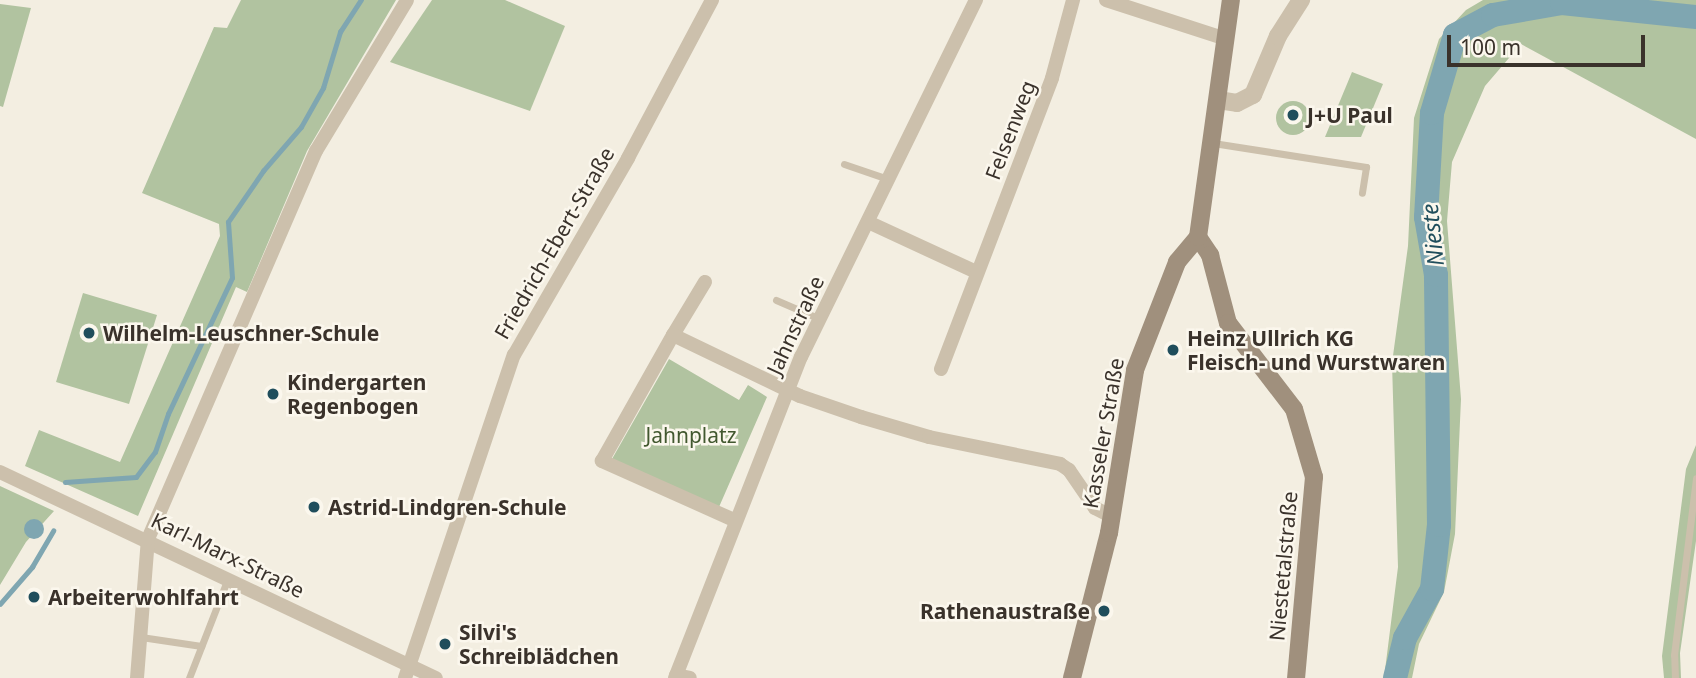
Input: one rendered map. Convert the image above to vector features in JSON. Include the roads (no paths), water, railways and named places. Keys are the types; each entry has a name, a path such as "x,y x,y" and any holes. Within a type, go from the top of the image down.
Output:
{"main road":[{"path":"1199,237 1231,0"},
{"name":"Kasseler Straße","path":"1072,678 1111,516 1135,370 1177,262 1199,237"},
{"name":"Niestetalstraße","path":"1199,237 1210,255 1228,323 1294,409 1314,477 1296,678"}],"street":[{"path":"137,678 148,539 316,151 407,0"},
{"name":"Friedrich-Ebert-Straße","path":"408,672 514,355 628,158 712,0"},
{"name":"Jahnstraße","path":"681,677 734,520 788,388 976,0"},
{"name":"Felsenweg","path":"941,369 1052,79 1073,0"},
{"path":"1106,0 1226,38"},
{"path":"1218,100 1237,103 1253,95 1268,55 1301,0"},
{"path":"868,222 976,272"},
{"path":"705,282 602,461 734,520"},
{"path":"673,335 788,388 929,437 1060,464 1069,470 1095,508 1111,516"},
{"name":"Karl-Marx-Straße","path":"0,472 229,578 408,672 436,678"}],"lane":[{"path":"1212,143 1366,167 1362,193"},
{"path":"844,164 889,179"},
{"path":"776,300 820,319"},
{"path":"1675,678 1674,654 1696,478"},
{"path":"189,678 229,578"},
{"path":"140,637 201,646"}],"water":[{"path":"34,519 41,522 44,529 41,536 34,539 27,536 24,529 27,522"}],"waterway":[{"path":"65,482 136,477 155,452 168,414 232,278 228,222 263,171 301,127 323,88 340,32 361,0"},
{"name":"Nieste","path":"1395,678 1405,638 1432,589 1439,525 1436,275 1426,217 1432,113 1455,35 1493,15 1562,3 1696,17"},
{"path":"0,604 32,567 53,531"}],"place":[{"name":"J+U Paul","path":"1293,115"},
{"name":"Wilhelm-Leuschner-Schule","path":"89,333"},
{"name":"Heinz Ullrich KG Fleisch- und Wurstwaren","path":"1173,350"},
{"name":"Kindergarten Regenbogen","path":"273,394"},
{"name":"Astrid-Lindgren-Schule","path":"314,507"},
{"name":"Arbeiterwohlfahrt","path":"34,597"},
{"name":"Rathenaustraße","path":"1104,611"},
{"name":"Silvi's Schreiblädchen","path":"445,644"}],"park label":[{"name":"Jahnplatz","path":"691,435"}]}
